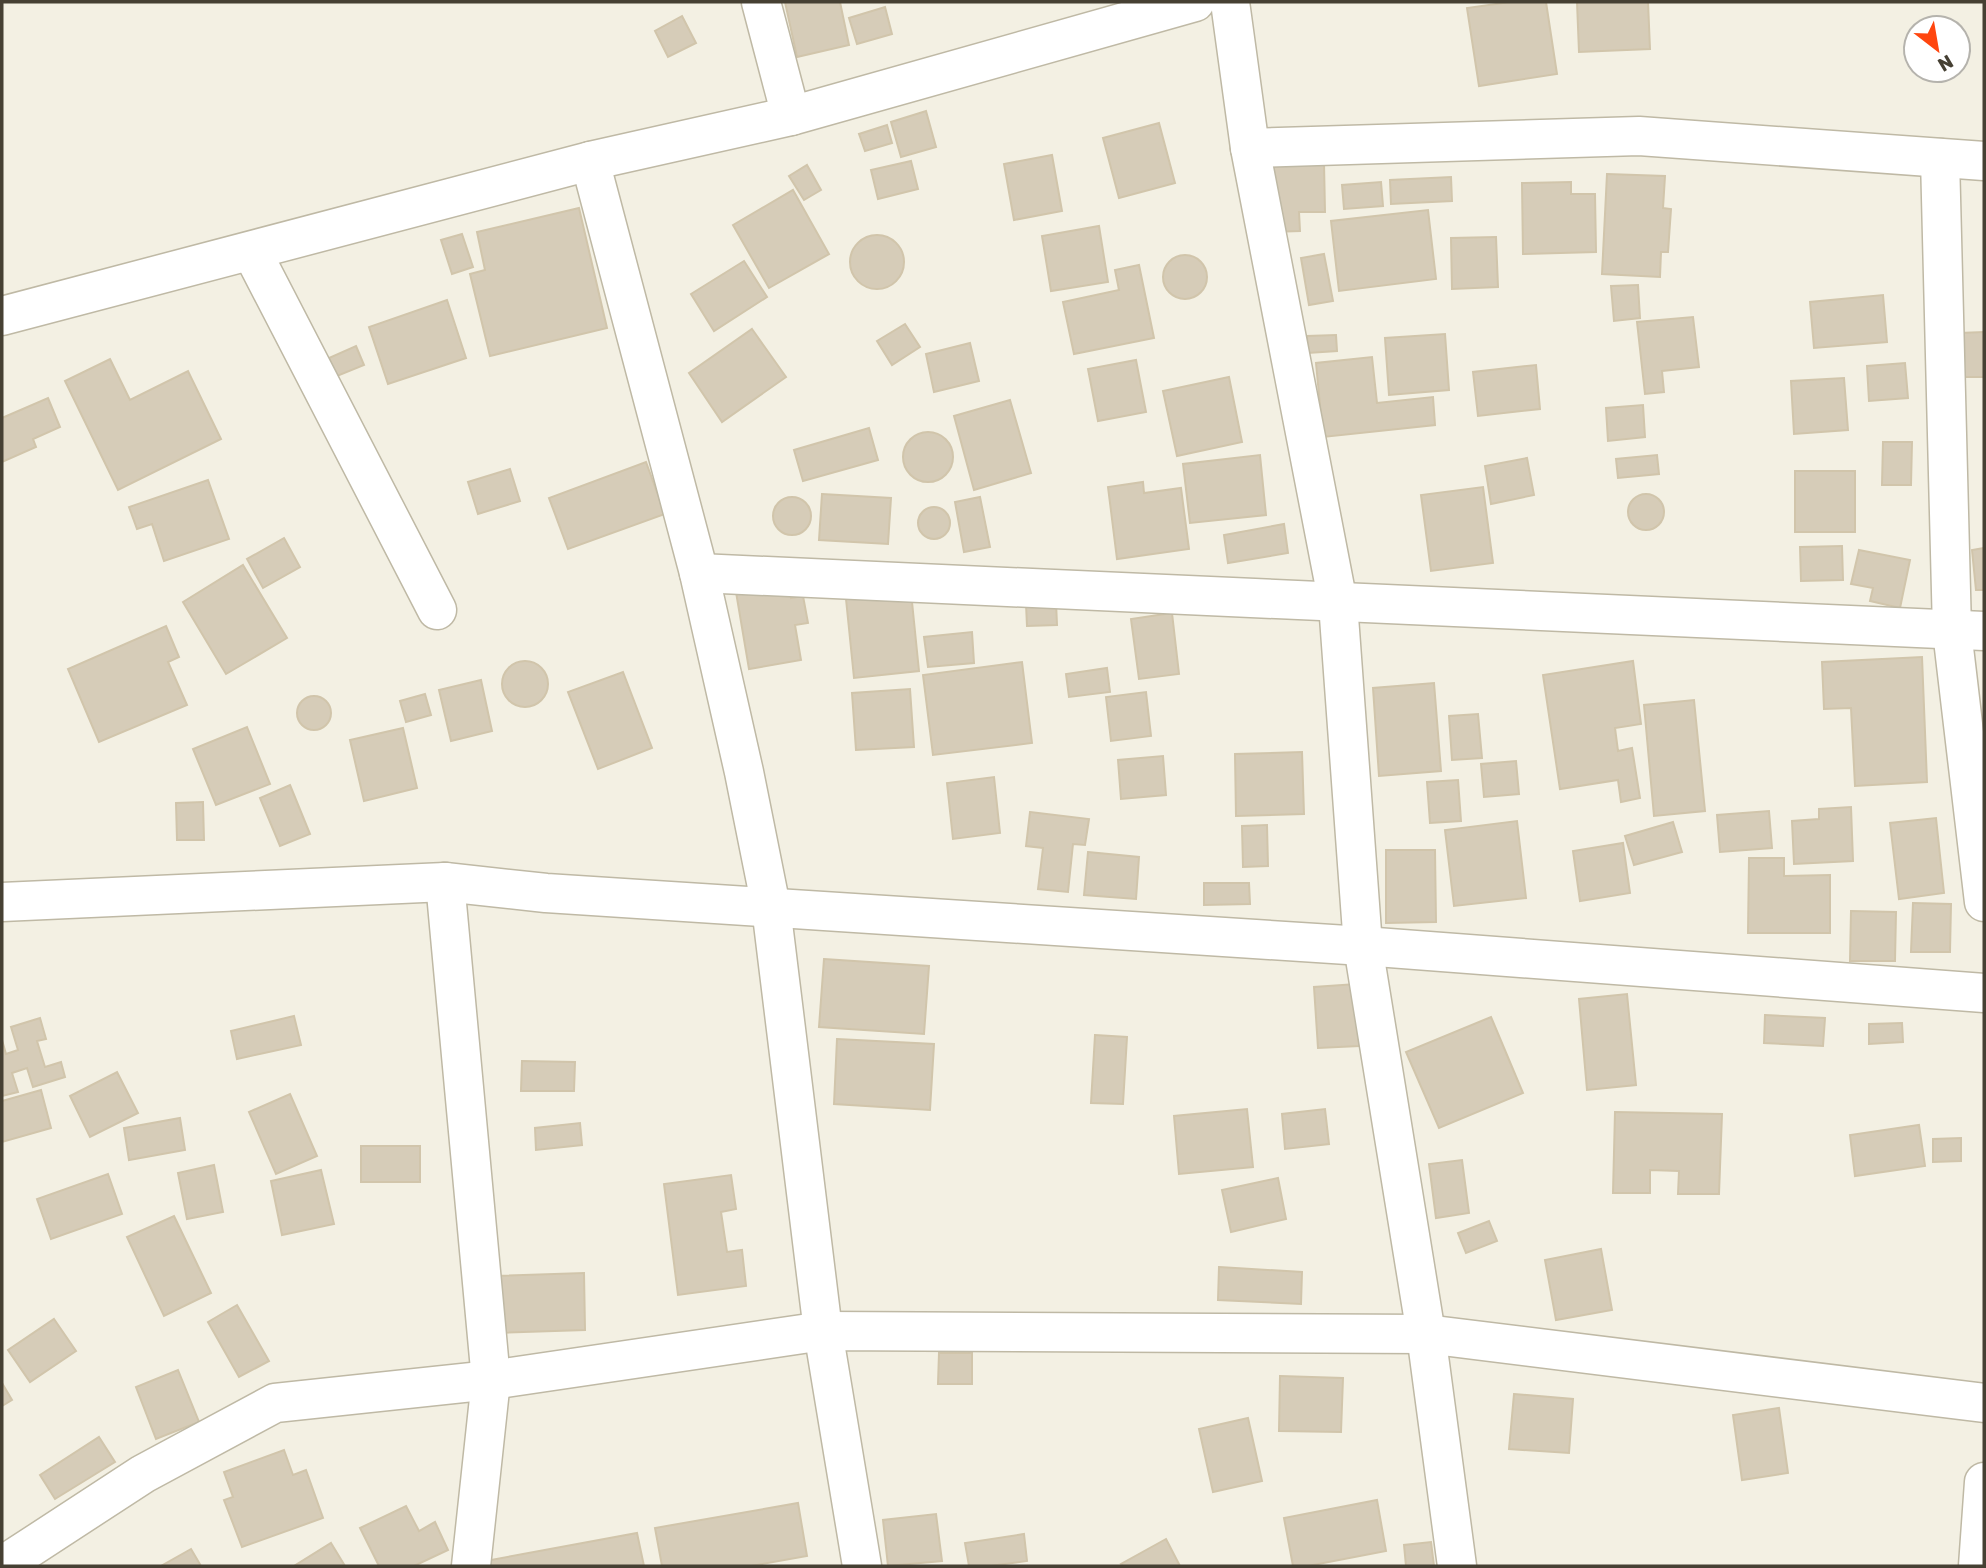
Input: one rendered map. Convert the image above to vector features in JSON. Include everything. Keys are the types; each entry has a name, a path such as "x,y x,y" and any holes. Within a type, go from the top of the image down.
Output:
{"street":[{"path":"761,2 791,116"},
{"path":"2,316 590,161 791,116 1195,2"},
{"path":"1230,2 1250,148 1338,603 1363,946 1426,1334 1457,1566"},
{"path":"1250,148 1639,136 1984,161"},
{"path":"1940,158 1984,902"},
{"path":"590,161 699,573 771,907 823,1331 862,1566"},
{"path":"252,252 437,610"},
{"path":"699,573 1968,631"},
{"path":"445,882 491,1380 471,1566"},
{"path":"2,902 445,882 545,893 1363,946 1984,993"},
{"path":"2,1566 143,1474 275,1403 491,1380 823,1331 1426,1334 1984,1404"},
{"path":"1978,1566 1984,1482"}],"building":[{"path":"785,2 840,2 849,45 797,57"},
{"path":"1510,2 1546,2 1557,74 1479,86 1467,8"},
{"path":"1577,2 1648,2 1650,49 1579,52"},
{"path":"885,7 892,34 857,44 849,18"},
{"path":"682,16 696,43 668,57 655,31"},
{"path":"926,111 936,147 901,157 891,122"},
{"path":"1159,123 1175,183 1119,198 1103,138"},
{"path":"887,125 892,143 865,151 859,134"},
{"path":"1052,155 1062,211 1014,220 1004,164"},
{"path":"911,161 918,189 878,199 871,170"},
{"path":"1324,163 1325,212 1299,212 1300,231 1269,232 1268,165"},
{"path":"807,165 821,190 804,200 789,176"},
{"path":"1607,174 1665,176 1663,208 1671,209 1668,252 1661,252 1660,277 1602,274"},
{"path":"1451,177 1452,201 1391,204 1390,180"},
{"path":"1381,182 1383,206 1344,209 1342,185"},
{"path":"1571,182 1571,194 1595,194 1596,252 1523,254 1522,183"},
{"path":"793,190 829,254 769,288 733,225"},
{"path":"579,208 607,328 490,356 470,274 485,270 477,232"},
{"path":"1428,210 1436,279 1339,291 1331,221"},
{"path":"1099,226 1108,282 1051,291 1042,236"},
{"path":"462,234 473,267 452,274 441,240"},
{"path":"877,235 896,243 904,262 896,281 877,289 858,281 850,262 858,243"},
{"path":"1496,237 1498,287 1452,289 1451,238"},
{"path":"1324,254 1333,301 1309,305 1301,258"},
{"path":"1185,255 1194,256 1201,261 1206,268 1206,286 1201,293 1194,298 1185,299 1176,298 1169,293 1164,286 1163,277 1164,268 1169,261 1176,256"},
{"path":"744,261 767,297 714,331 691,294"},
{"path":"1139,265 1154,338 1074,354 1063,302 1119,290 1115,270"},
{"path":"1638,285 1640,318 1614,321 1611,286"},
{"path":"1883,295 1887,342 1814,348 1810,302"},
{"path":"447,300 466,358 388,384 369,327"},
{"path":"1693,317 1699,367 1662,371 1664,392 1645,394 1637,322"},
{"path":"905,324 920,347 892,365 877,341"},
{"path":"752,329 786,377 722,422 689,373"},
{"path":"1984,332 1984,377 1960,377 1959,333"},
{"path":"1445,334 1449,390 1389,395 1385,338"},
{"path":"1336,335 1337,351 1308,353 1307,336"},
{"path":"970,343 979,381 934,392 926,354"},
{"path":"356,346 364,365 337,376 329,358"},
{"path":"1372,357 1377,403 1433,397 1435,425 1323,437 1316,363"},
{"path":"110,359 130,400 188,371 221,439 118,490 65,381"},
{"path":"1136,360 1146,412 1098,421 1088,369"},
{"path":"1905,363 1908,398 1869,401 1867,366"},
{"path":"1536,365 1540,409 1478,416 1473,372"},
{"path":"1229,377 1242,442 1177,456 1163,391"},
{"path":"1844,378 1848,430 1794,434 1791,381"},
{"path":"48,398 60,427 33,439 36,447 2,462 2,418"},
{"path":"1010,400 1031,473 974,490 954,416"},
{"path":"1643,405 1645,437 1608,441 1606,408"},
{"path":"869,428 878,460 803,481 794,450"},
{"path":"928,432 946,439 953,457 946,475 928,482 910,475 903,457 910,439"},
{"path":"1883,442 1912,442 1911,485 1882,485"},
{"path":"1260,455 1266,515 1190,523 1183,464"},
{"path":"1657,455 1659,474 1618,478 1616,459"},
{"path":"1527,458 1534,495 1491,504 1485,466"},
{"path":"646,462 665,514 568,549 549,498"},
{"path":"510,469 520,501 478,514 468,482"},
{"path":"1795,471 1855,471 1855,532 1795,532"},
{"path":"208,480 229,539 164,561 152,524 137,529 129,507"},
{"path":"1143,482 1144,493 1181,488 1189,549 1117,559 1108,487"},
{"path":"1483,487 1493,563 1431,571 1421,495"},
{"path":"822,494 891,498 888,544 819,540"},
{"path":"1646,494 1659,499 1664,512 1659,525 1646,530 1633,525 1628,512 1633,499"},
{"path":"792,497 806,502 811,516 806,530 792,535 778,530 773,516 778,502"},
{"path":"980,497 990,547 964,552 955,502"},
{"path":"934,507 945,512 950,523 945,534 934,539 923,534 918,523 923,512"},
{"path":"1284,524 1288,553 1228,563 1224,535"},
{"path":"284,538 300,567 263,588 247,559"},
{"path":"1842,546 1843,580 1801,581 1800,547"},
{"path":"1984,548 1984,590 1976,590 1972,550"},
{"path":"1859,550 1910,560 1900,608 1870,601 1873,588 1851,584"},
{"path":"243,565 287,638 226,674 183,602"},
{"path":"789,583 791,598 803,596 808,623 795,625 801,660 749,669 736,592"},
{"path":"911,592 919,671 854,678 846,599"},
{"path":"1056,602 1057,625 1027,626 1026,604"},
{"path":"1172,613 1179,674 1139,679 1131,619"},
{"path":"166,626 179,657 168,662 187,705 99,742 68,669"},
{"path":"972,632 974,663 928,667 924,637"},
{"path":"1922,657 1927,782 1855,786 1851,708 1824,709 1822,662"},
{"path":"525,661 541,668 548,684 541,700 525,707 509,700 502,684 509,668"},
{"path":"1633,661 1641,724 1615,728 1618,751 1632,748 1640,798 1621,802 1618,780 1560,789 1543,675"},
{"path":"1022,662 1032,743 933,755 923,675"},
{"path":"1107,668 1110,692 1069,697 1066,674"},
{"path":"623,672 652,748 598,769 568,692"},
{"path":"481,680 492,731 451,741 439,690"},
{"path":"1434,683 1441,771 1379,776 1373,688"},
{"path":"910,689 914,747 856,750 852,693"},
{"path":"1146,692 1151,736 1111,741 1106,697"},
{"path":"425,694 431,715 406,722 400,701"},
{"path":"314,696 326,701 331,713 326,725 314,730 302,725 297,713 302,701"},
{"path":"1694,700 1705,811 1654,816 1644,705"},
{"path":"1478,714 1482,758 1452,760 1449,716"},
{"path":"247,727 270,784 216,805 193,749"},
{"path":"403,728 417,788 364,801 350,740"},
{"path":"1302,752 1304,814 1236,816 1235,754"},
{"path":"1163,756 1166,795 1121,799 1118,760"},
{"path":"1516,761 1519,794 1484,797 1481,764"},
{"path":"994,777 1000,833 953,839 947,783"},
{"path":"1458,780 1461,821 1430,823 1427,782"},
{"path":"290,785 310,834 280,846 260,798"},
{"path":"203,802 204,840 177,840 176,803"},
{"path":"1851,807 1853,861 1794,864 1792,821 1819,819 1819,809"},
{"path":"1769,811 1772,848 1720,852 1717,815"},
{"path":"1030,812 1089,819 1085,845 1073,844 1068,892 1038,889 1043,848 1026,846"},
{"path":"1936,818 1944,893 1899,899 1890,823"},
{"path":"1517,821 1526,898 1454,906 1445,830"},
{"path":"1673,822 1682,852 1634,865 1625,836"},
{"path":"1267,825 1268,866 1243,867 1242,826"},
{"path":"1623,843 1630,893 1580,901 1573,851"},
{"path":"1386,850 1435,850 1436,922 1386,923"},
{"path":"1088,852 1139,857 1136,899 1084,895"},
{"path":"1749,858 1784,858 1784,876 1830,875 1830,933 1748,933"},
{"path":"1204,883 1249,883 1250,904 1204,905"},
{"path":"1913,903 1951,904 1950,952 1911,952"},
{"path":"1851,911 1896,912 1895,961 1850,961"},
{"path":"824,959 929,966 924,1034 819,1027"},
{"path":"1356,984 1359,1046 1318,1048 1314,987"},
{"path":"1627,994 1636,1085 1587,1090 1579,999"},
{"path":"1765,1015 1825,1018 1823,1046 1764,1043"},
{"path":"294,1016 301,1045 237,1059 231,1031"},
{"path":"1491,1017 1523,1093 1439,1128 1406,1052"},
{"path":"40,1018 46,1039 37,1041 45,1067 61,1062 65,1077 33,1087 27,1068 12,1073 18,1092 2,1096 2,1040 6,1054 18,1050 11,1027"},
{"path":"1902,1023 1903,1042 1869,1044 1869,1024"},
{"path":"1095,1035 1127,1037 1123,1104 1091,1103"},
{"path":"837,1039 934,1044 930,1110 834,1104"},
{"path":"522,1061 575,1062 574,1091 521,1091"},
{"path":"117,1072 138,1113 90,1137 70,1096"},
{"path":"41,1090 51,1128 2,1142 2,1101"},
{"path":"290,1094 317,1156 276,1174 249,1112"},
{"path":"1247,1109 1253,1167 1179,1174 1174,1116"},
{"path":"1325,1109 1329,1144 1285,1149 1282,1114"},
{"path":"1615,1112 1722,1114 1719,1194 1678,1194 1679,1171 1650,1170 1650,1193 1613,1193"},
{"path":"180,1118 185,1150 129,1160 124,1128"},
{"path":"580,1123 582,1145 536,1150 535,1128"},
{"path":"1919,1125 1925,1166 1855,1176 1850,1135"},
{"path":"1961,1138 1961,1161 1933,1162 1933,1139"},
{"path":"361,1146 420,1146 420,1182 361,1182"},
{"path":"1462,1160 1469,1213 1436,1218 1429,1164"},
{"path":"214,1165 223,1212 187,1219 178,1173"},
{"path":"321,1170 334,1224 282,1235 271,1181"},
{"path":"108,1174 122,1214 51,1239 37,1199"},
{"path":"731,1175 736,1209 721,1212 727,1252 742,1250 746,1286 678,1295 664,1184"},
{"path":"1278,1178 1286,1219 1231,1232 1222,1190"},
{"path":"174,1216 211,1293 164,1316 127,1237"},
{"path":"1489,1221 1497,1241 1466,1253 1458,1233"},
{"path":"1601,1249 1612,1310 1556,1320 1545,1260"},
{"path":"1219,1267 1302,1272 1301,1304 1218,1300"},
{"path":"584,1273 585,1330 496,1333 495,1276"},
{"path":"237,1305 269,1361 239,1377 208,1322"},
{"path":"54,1319 76,1351 30,1382 8,1350"},
{"path":"939,1353 972,1353 972,1384 938,1384"},
{"path":"178,1370 199,1422 156,1439 136,1387"},
{"path":"1280,1376 1343,1378 1341,1432 1279,1431"},
{"path":"2,1383 12,1400 2,1406"},
{"path":"1514,1394 1573,1399 1569,1453 1509,1449"},
{"path":"1779,1408 1788,1473 1742,1480 1733,1415"},
{"path":"1248,1418 1262,1481 1213,1492 1199,1429"},
{"path":"99,1437 115,1462 55,1499 40,1475"},
{"path":"284,1450 293,1475 306,1470 323,1518 242,1547 224,1500 233,1497 224,1472"},
{"path":"1377,1500 1386,1551 1308,1566 1293,1566 1284,1518"},
{"path":"798,1503 807,1556 751,1566 662,1566 655,1528"},
{"path":"406,1506 419,1531 435,1522 448,1550 414,1566 379,1566 360,1528"},
{"path":"936,1514 942,1561 888,1566 883,1520"},
{"path":"637,1533 644,1566 481,1566 480,1562"},
{"path":"1024,1534 1027,1561 969,1566 965,1543"},
{"path":"1166,1539 1180,1566 1121,1564"},
{"path":"1431,1542 1434,1566 1406,1566 1404,1545"},
{"path":"331,1543 345,1566 294,1566"},
{"path":"191,1549 201,1566 161,1566"}]}
